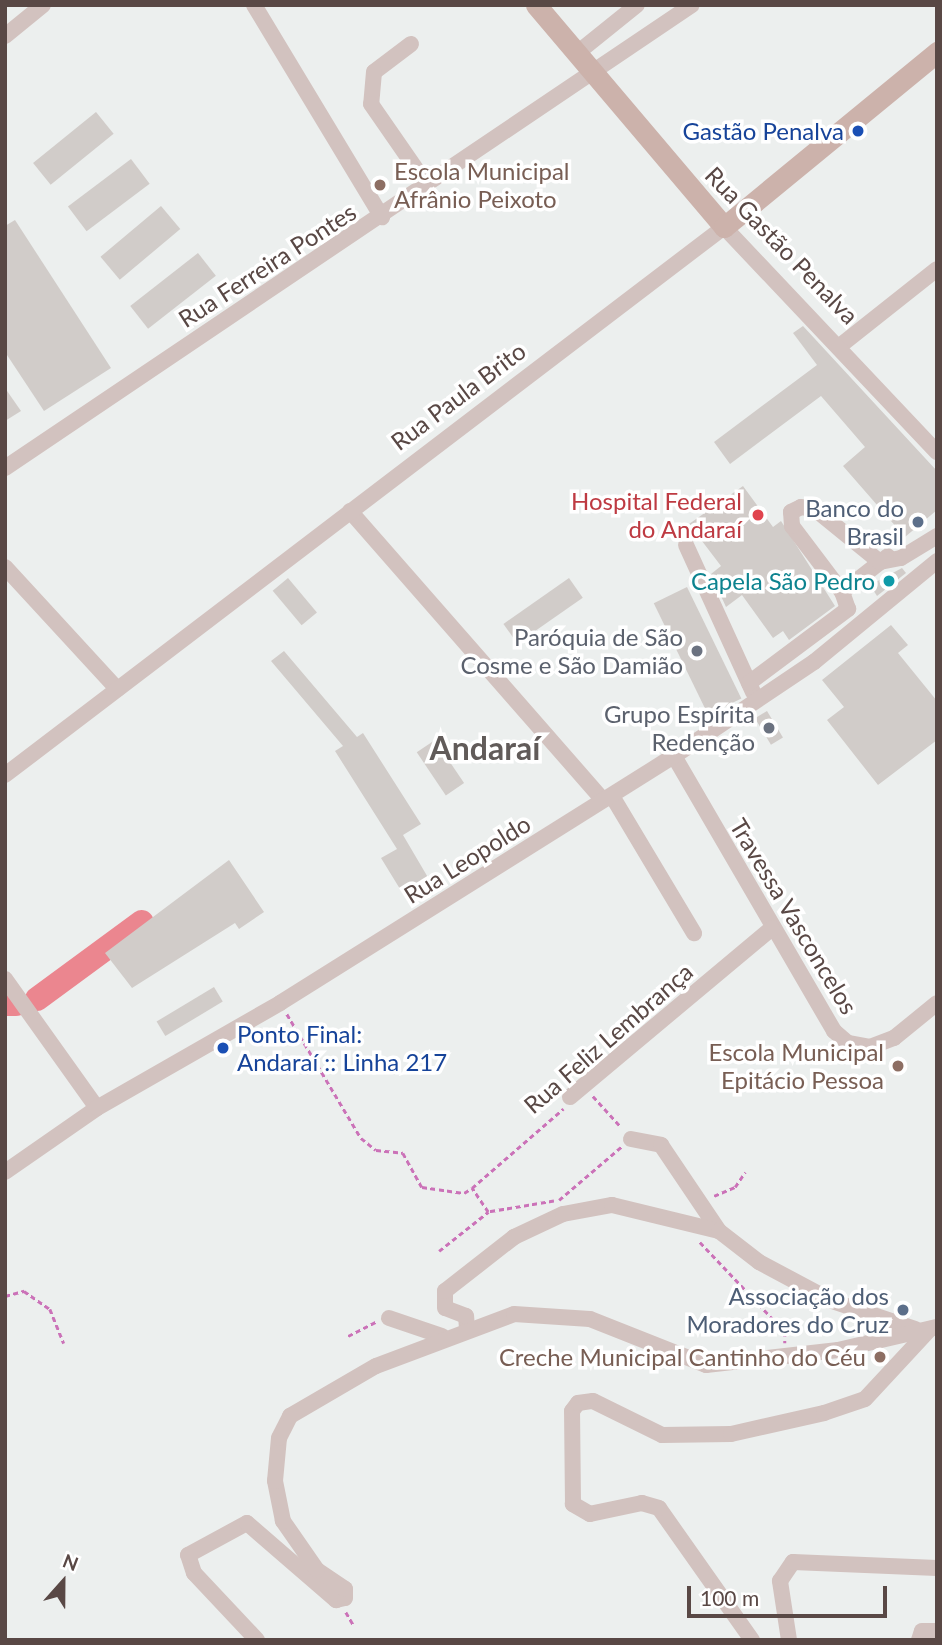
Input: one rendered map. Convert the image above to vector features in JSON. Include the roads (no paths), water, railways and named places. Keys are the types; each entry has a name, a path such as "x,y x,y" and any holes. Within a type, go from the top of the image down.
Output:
{"main road":[{"name":"Rua Gastão Penalva","path":"536,5 724,227"},
{"name":"Rua Paula Brito","path":"724,227 937,52"}],"street":[{"path":"5,36 43,5"},
{"path":"254,5 382,217"},
{"path":"576,54 637,5"},
{"name":"Rua Ferreira Pontes","path":"5,468 382,217 692,5"},
{"path":"411,44 374,72 371,104 427,185"},
{"name":"Rua Gastão Penalva","path":"724,227 841,345 937,452"},
{"name":"Rua Paula Brito","path":"5,775 724,227"},
{"path":"841,345 937,268"},
{"path":"749,683 844,614 842,592 792,526 791,512 816,510 880,562"},
{"path":"350,511 607,798 694,933"},
{"path":"842,592 880,562 937,524"},
{"path":"880,562 937,536"},
{"path":"686,545 757,701"},
{"name":"Rua Leopoldo","path":"5,1172 97,1108 281,1003 674,757 757,701 937,561"},
{"path":"5,568 117,689"},
{"name":"Travessa Vasconcelos","path":"674,757 772,928 848,1043 870,1047 894,1038 937,1003"},
{"name":"Rua Feliz Lembrança","path":"570,1097 772,928"},
{"path":"5,979 97,1108"},
{"path":"631,1139 661,1146 712,1228"},
{"path":"467,1329 466,1317 445,1308 445,1292 514,1237 563,1214 612,1205 712,1228 759,1262 832,1301 928,1328"},
{"path":"257,1640 194,1573 188,1555 247,1523 343,1600 345,1589 317,1570 283,1521 275,1481 281,1432 290,1416 442,1336 514,1314 565,1315 611,1325 706,1364 783,1353 838,1350 928,1328"},
{"path":"389,1318 442,1336"},
{"path":"752,1640 659,1508 642,1503 590,1514 573,1504 572,1411 584,1400 593,1401 662,1435 731,1434 824,1413 865,1399 928,1328"},
{"path":"789,1640 780,1581 793,1562 937,1568"},
{"path":"919,1640 922,1631 937,1631"}],"waterway":[{"path":"37,999 142,922"},
{"path":"5,1004 16,1004"}],"place":[{"name":"Gastão Penalva","path":"858,131"},
{"name":"Escola Municipal Afrânio Peixoto","path":"380,185"},
{"name":"Hospital Federal do Andaraí","path":"758,515"},
{"name":"Banco do Brasil","path":"918,522"},
{"name":"Capela São Pedro","path":"889,581"},
{"name":"Paróquia de São Cosme e São Damião","path":"697,651"},
{"name":"Grupo Espírita Redenção","path":"769,728"},
{"name":"Ponto Final: Andaraí :: Linha 217","path":"223,1048"},
{"name":"Escola Municipal Epitácio Pessoa","path":"898,1066"},
{"name":"Associação dos Moradores do Cruz","path":"903,1310"},
{"name":"Creche Municipal Cantinho do Céu","path":"880,1357"}],"district":[{"name":"Andaraí","path":"485,748"}]}
